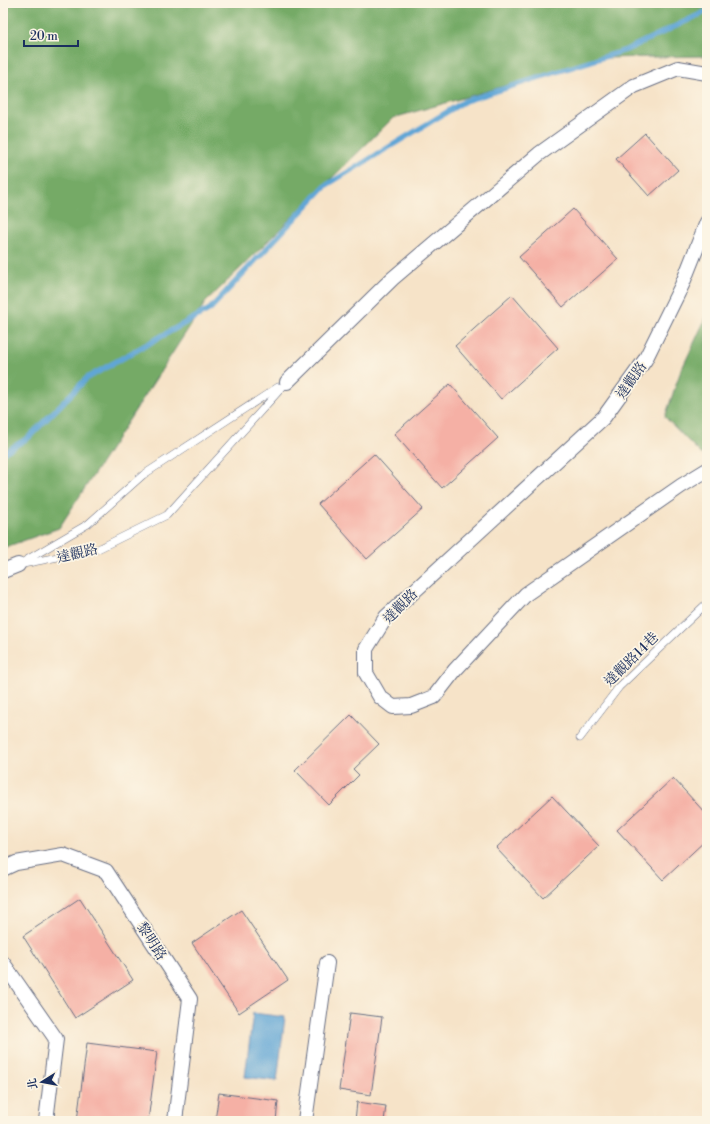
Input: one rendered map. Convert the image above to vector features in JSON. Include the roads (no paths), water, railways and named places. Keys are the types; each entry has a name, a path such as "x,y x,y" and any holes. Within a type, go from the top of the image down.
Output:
{"street":[{"name":"達觀路","path":"287,382 392,279 539,154 634,86 678,68 707,73"},
{"name":"達觀路","path":"707,222 682,285 645,360 604,417 386,617 366,649 366,673 380,697 393,707 411,706 434,697 455,670 526,594 707,470"},
{"name":"達觀路","path":"3,571 18,566"},
{"name":"黎明路","path":"3,869 16,863 63,855 106,871 190,999 176,1121"},
{"path":"3,963 56,1039 46,1121"},
{"path":"305,1121 327,963"}],"lane":[{"name":"達觀路","path":"18,566 98,550 167,515 287,382"},
{"name":"達觀路","path":"18,566 88,524 144,475 287,382"},
{"name":"達觀路14巷","path":"580,738 619,686 707,603"}],"water":[{"path":"253,1013 285,1017 277,1081 245,1077"}],"waterway":[{"path":"3,453 28,438 87,378 210,309 325,186 465,101 626,50 707,11"}]}
